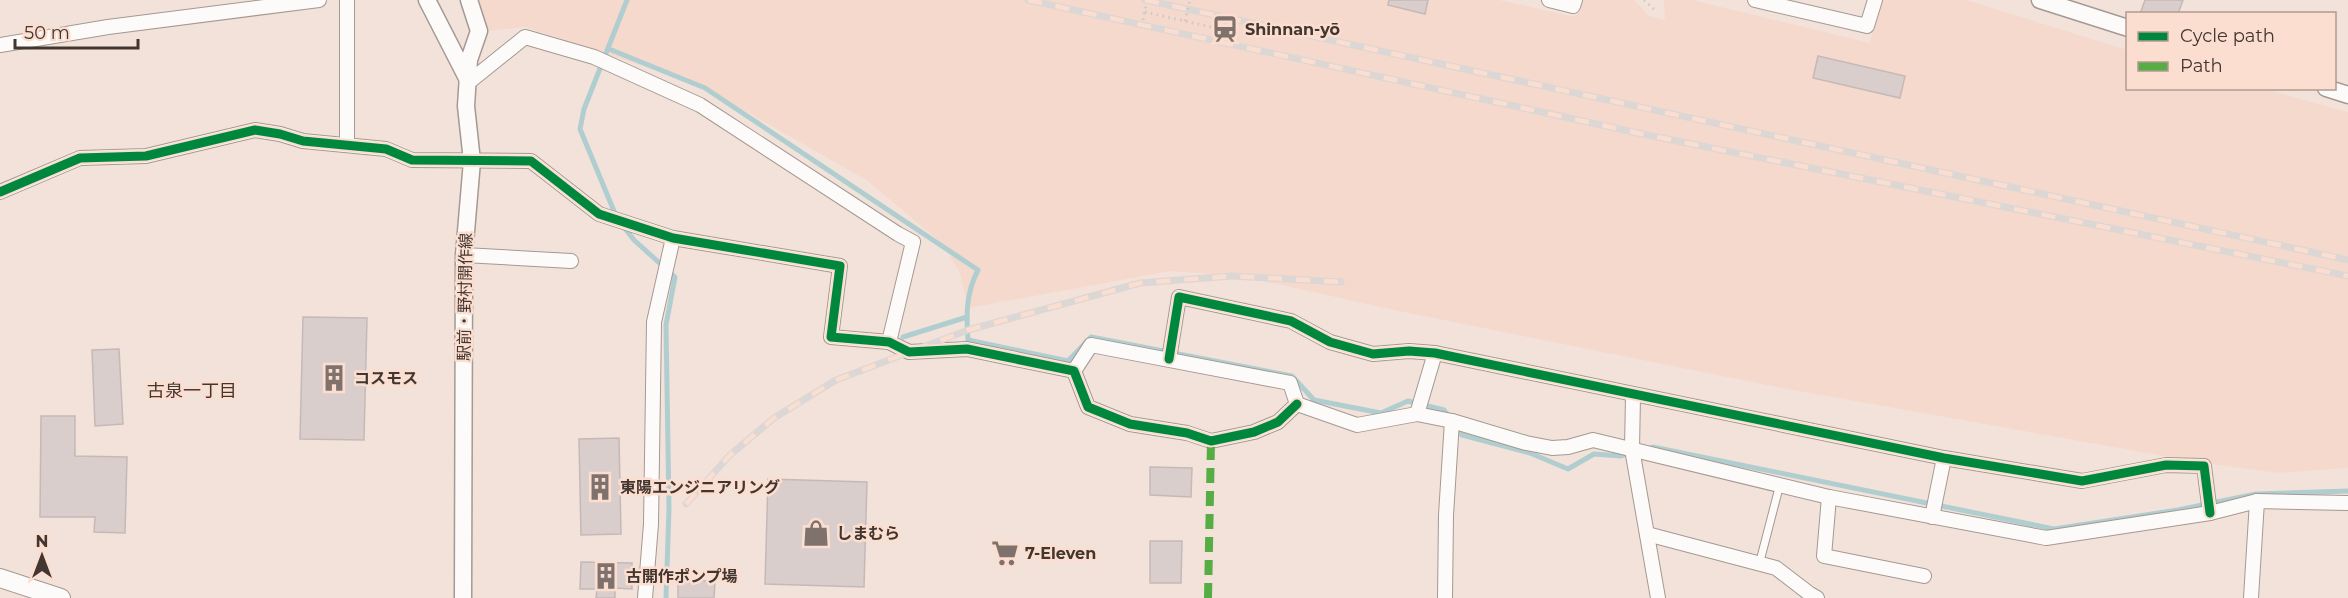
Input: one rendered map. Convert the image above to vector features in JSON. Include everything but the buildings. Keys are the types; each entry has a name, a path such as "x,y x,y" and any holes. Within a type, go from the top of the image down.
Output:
{"main road":[{"path":"0,578 60,598"}],"street":[{"path":"0,45 108,27 319,0"},
{"path":"347,0 347,145"},
{"path":"427,0 469,82 525,37 594,57 700,105 913,242 889,342"},
{"name":"駅前・野村開作線","path":"463,598 464,255 472,161 466,106 469,60 479,31 469,0"},
{"path":"1549,0 1573,6 1575,0"},
{"path":"1755,0 1867,27 1875,0"},
{"path":"2040,0 2126,28"},
{"path":"2332,90 2348,95"},
{"path":"0,192 80,158 146,156 255,130 303,141 386,148 412,160 531,161 599,213 673,238 840,266 831,337 889,342 909,352 967,349 1074,372"},
{"path":"645,598 651,524 654,322 673,238"},
{"path":"464,255 571,261"},
{"path":"1169,359 1179,297 1291,321 1330,342 1374,354 1409,351 1435,353 1634,396 1944,458 2082,481 2166,465 2204,466 2210,513"},
{"path":"1074,372 1091,345 1290,383 1297,404"},
{"path":"1417,414 1435,353"},
{"path":"1074,372 1088,407 1130,424 1211,441 1262,429 1278,422 1297,404"},
{"path":"1634,396 1632,448 1658,598"},
{"path":"1297,404 1357,425 1417,414 1552,448 1568,447 1593,440 1829,496 2046,538 2210,513 2257,501 2348,503"},
{"path":"1445,598 1446,515 1452,421"},
{"path":"1932,517 1944,458"},
{"path":"1829,496 1824,556 1924,576"},
{"path":"2252,598 2257,501"},
{"path":"1647,534 1776,568 1817,598"}],"lane":[{"path":"1759,565 1780,484"}],"path":[{"path":"1185,21 1190,0"},
{"path":"1644,0 1656,11"},
{"path":"1143,20 1146,4"},
{"path":"1144,12 1224,30"},
{"path":"1223,38 1226,21"}],"shaded area":[{"path":"476,0 1499,0 1575,17 1580,0 1634,0 1649,16 1665,20 1664,0 1692,0 1870,43 1880,0 1966,0 2126,50 2126,90 2268,90 2348,112 2348,468 2279,473 2204,463 1777,387 1394,310 1241,276 1170,271 968,308 960,273 944,245 868,181 700,85 525,27 487,31"}],"waterway":[{"path":"616,216 580,129 584,109 627,0"},
{"path":"609,49 705,88 978,270 971,287 968,304 968,340 1068,361 1091,337 1292,376 1314,400 1381,413 1408,401 1444,410 1450,418"},
{"path":"623,226 634,240 675,277 666,325 669,509 666,598"},
{"path":"903,337 967,317"},
{"path":"1455,426 1462,435 1530,453 1568,469 1594,454 1621,456 1630,453"},
{"path":"1647,449 1653,447 2054,529 2178,510 2256,494 2348,491"}],"railway":[{"path":"1028,0 1647,135 2348,276"},
{"path":"1145,0 2348,260"},
{"path":"686,504 730,455 774,418 836,380 968,330 1140,283 1232,276 1341,282"}],"marked path":[{"path":"1208,598 1211,441"}],"cycle path":[{"path":"0,192 80,158 146,156 255,130 303,141 386,149 412,160 531,161 599,214 673,238 840,266 831,337 889,342 909,352 967,349 1074,371 1088,407 1130,424 1187,433 1211,441 1254,432 1278,422 1297,404"},
{"path":"1169,359 1179,297 1291,321 1330,342 1373,354 1409,351 1435,353 1944,458 2082,481 2166,465 2204,466 2210,513"}],"place":[{"name":"Shinnan-yō","path":"1225,29"},
{"name":"コスモス","path":"334,378"},
{"name":"東陽エンジニアリング","path":"600,487"},
{"name":"しまむら","path":"816,533"},
{"name":"7-Eleven","path":"1005,553"},
{"name":"古開作ポンプ場","path":"606,576"}],"district":[{"name":"古泉一丁目","path":"192,391"}]}
